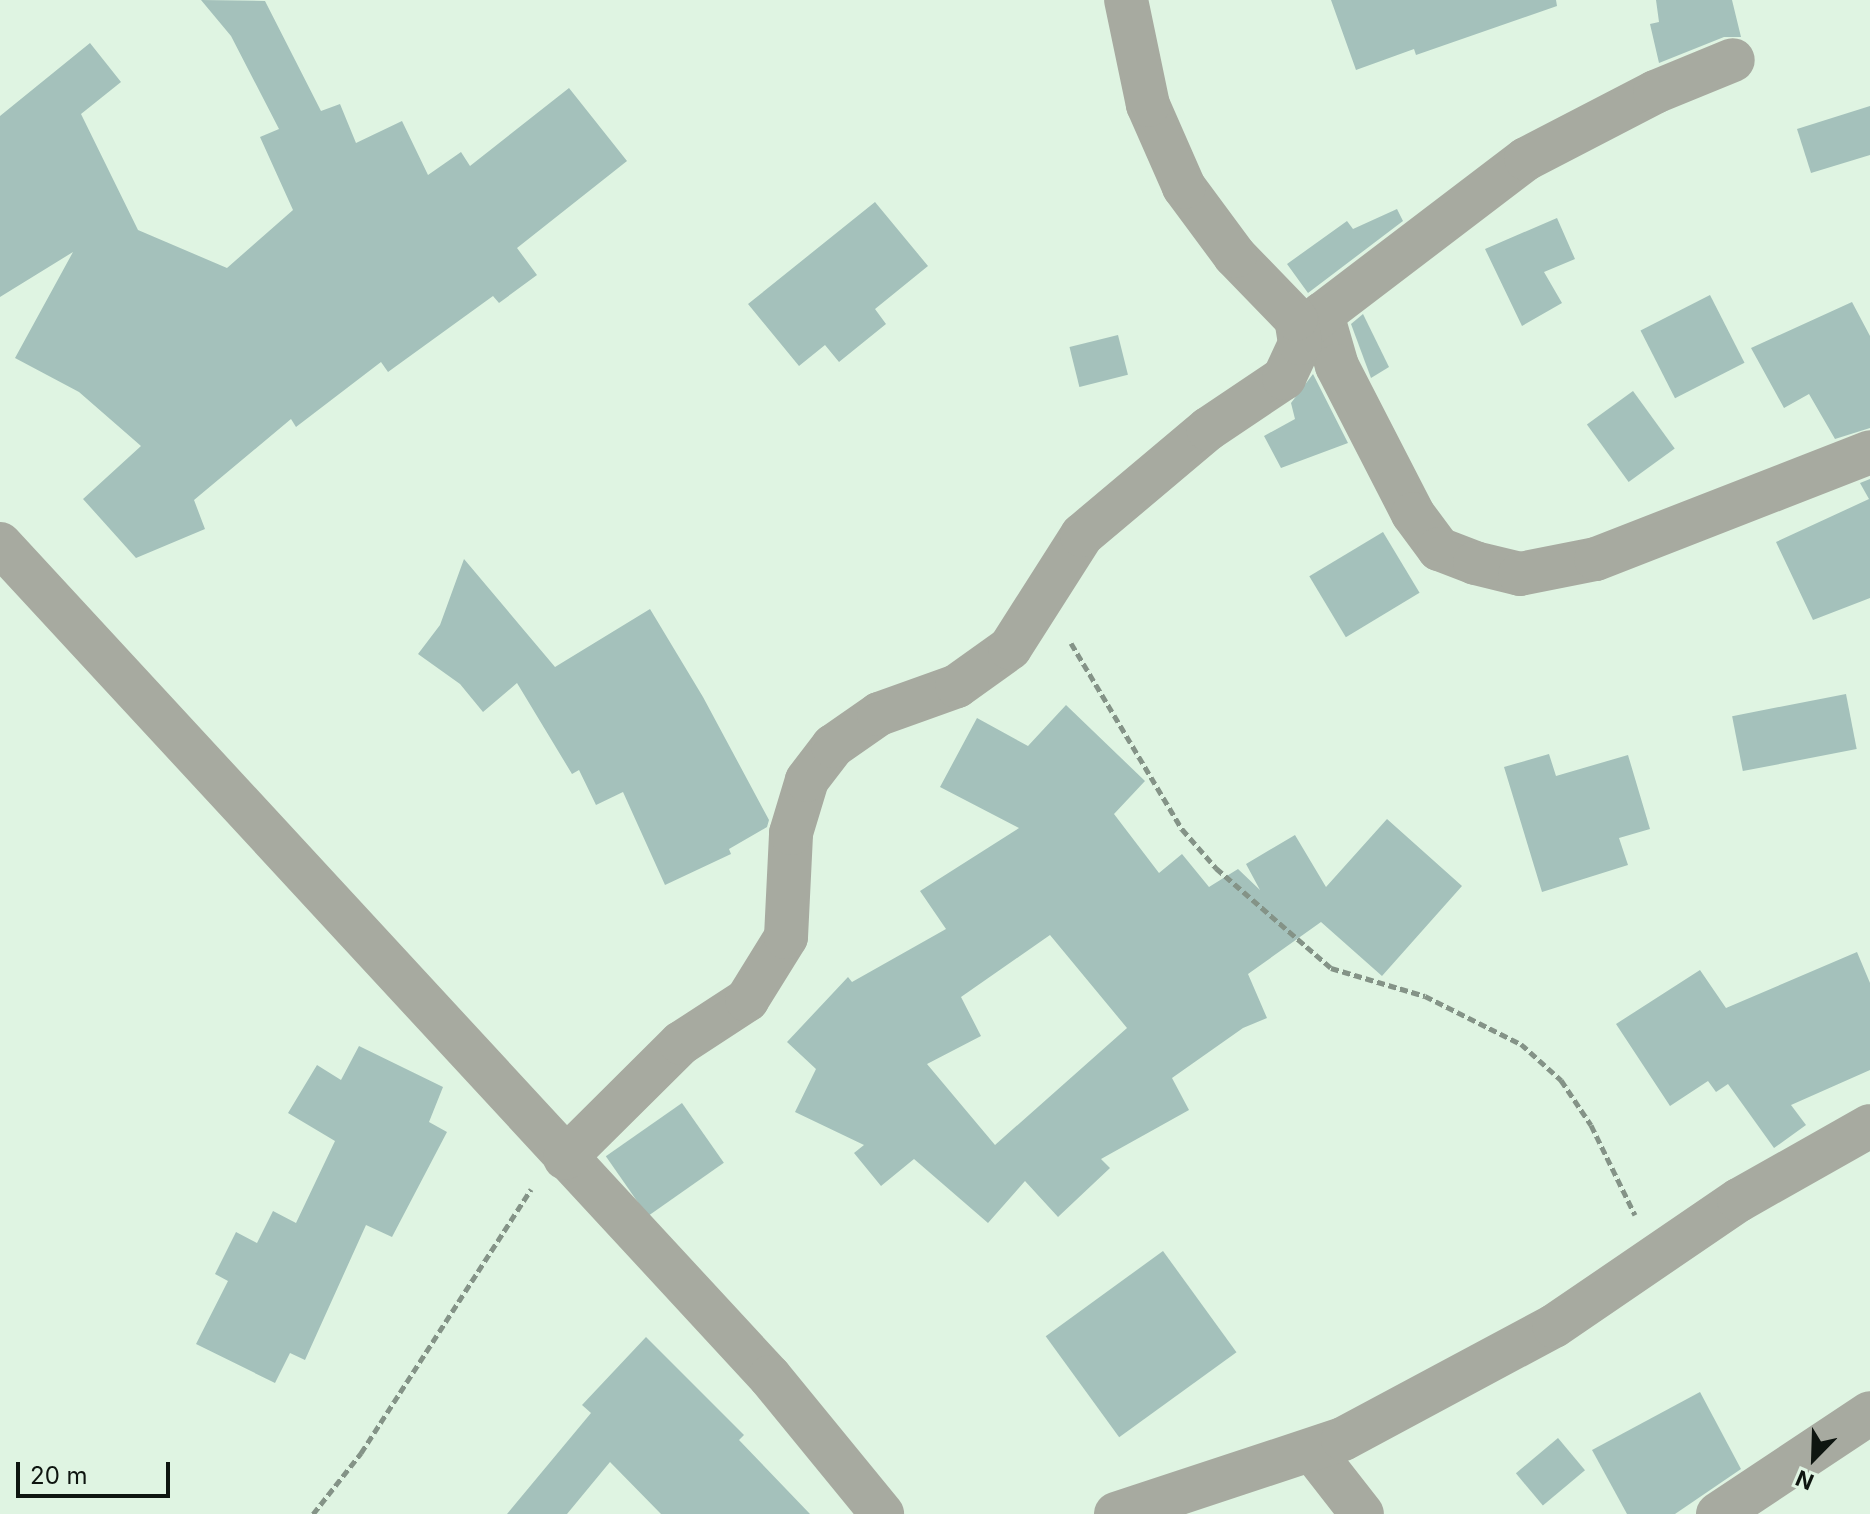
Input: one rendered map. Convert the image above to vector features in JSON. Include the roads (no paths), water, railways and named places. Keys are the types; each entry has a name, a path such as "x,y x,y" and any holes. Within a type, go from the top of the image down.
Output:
{"street":[{"path":"1126,0 1148,105 1184,187 1235,256 1296,319 1310,323 1337,366 1413,514 1439,549 1475,563 1520,574 1596,559 1870,452"},
{"path":"560,1153 681,1043 747,1000 786,937 791,833 807,780 833,746 879,714 957,686 1010,648 1082,535 1121,499 1208,429 1284,378 1310,323 1526,159 1655,92 1733,60"},
{"path":"0,544 770,1377 882,1514"},
{"path":"1116,1514 1343,1439 1554,1326 1739,1200 1870,1126"},
{"path":"1718,1514 1870,1413"},
{"path":"1312,1450 1362,1514"}]}
